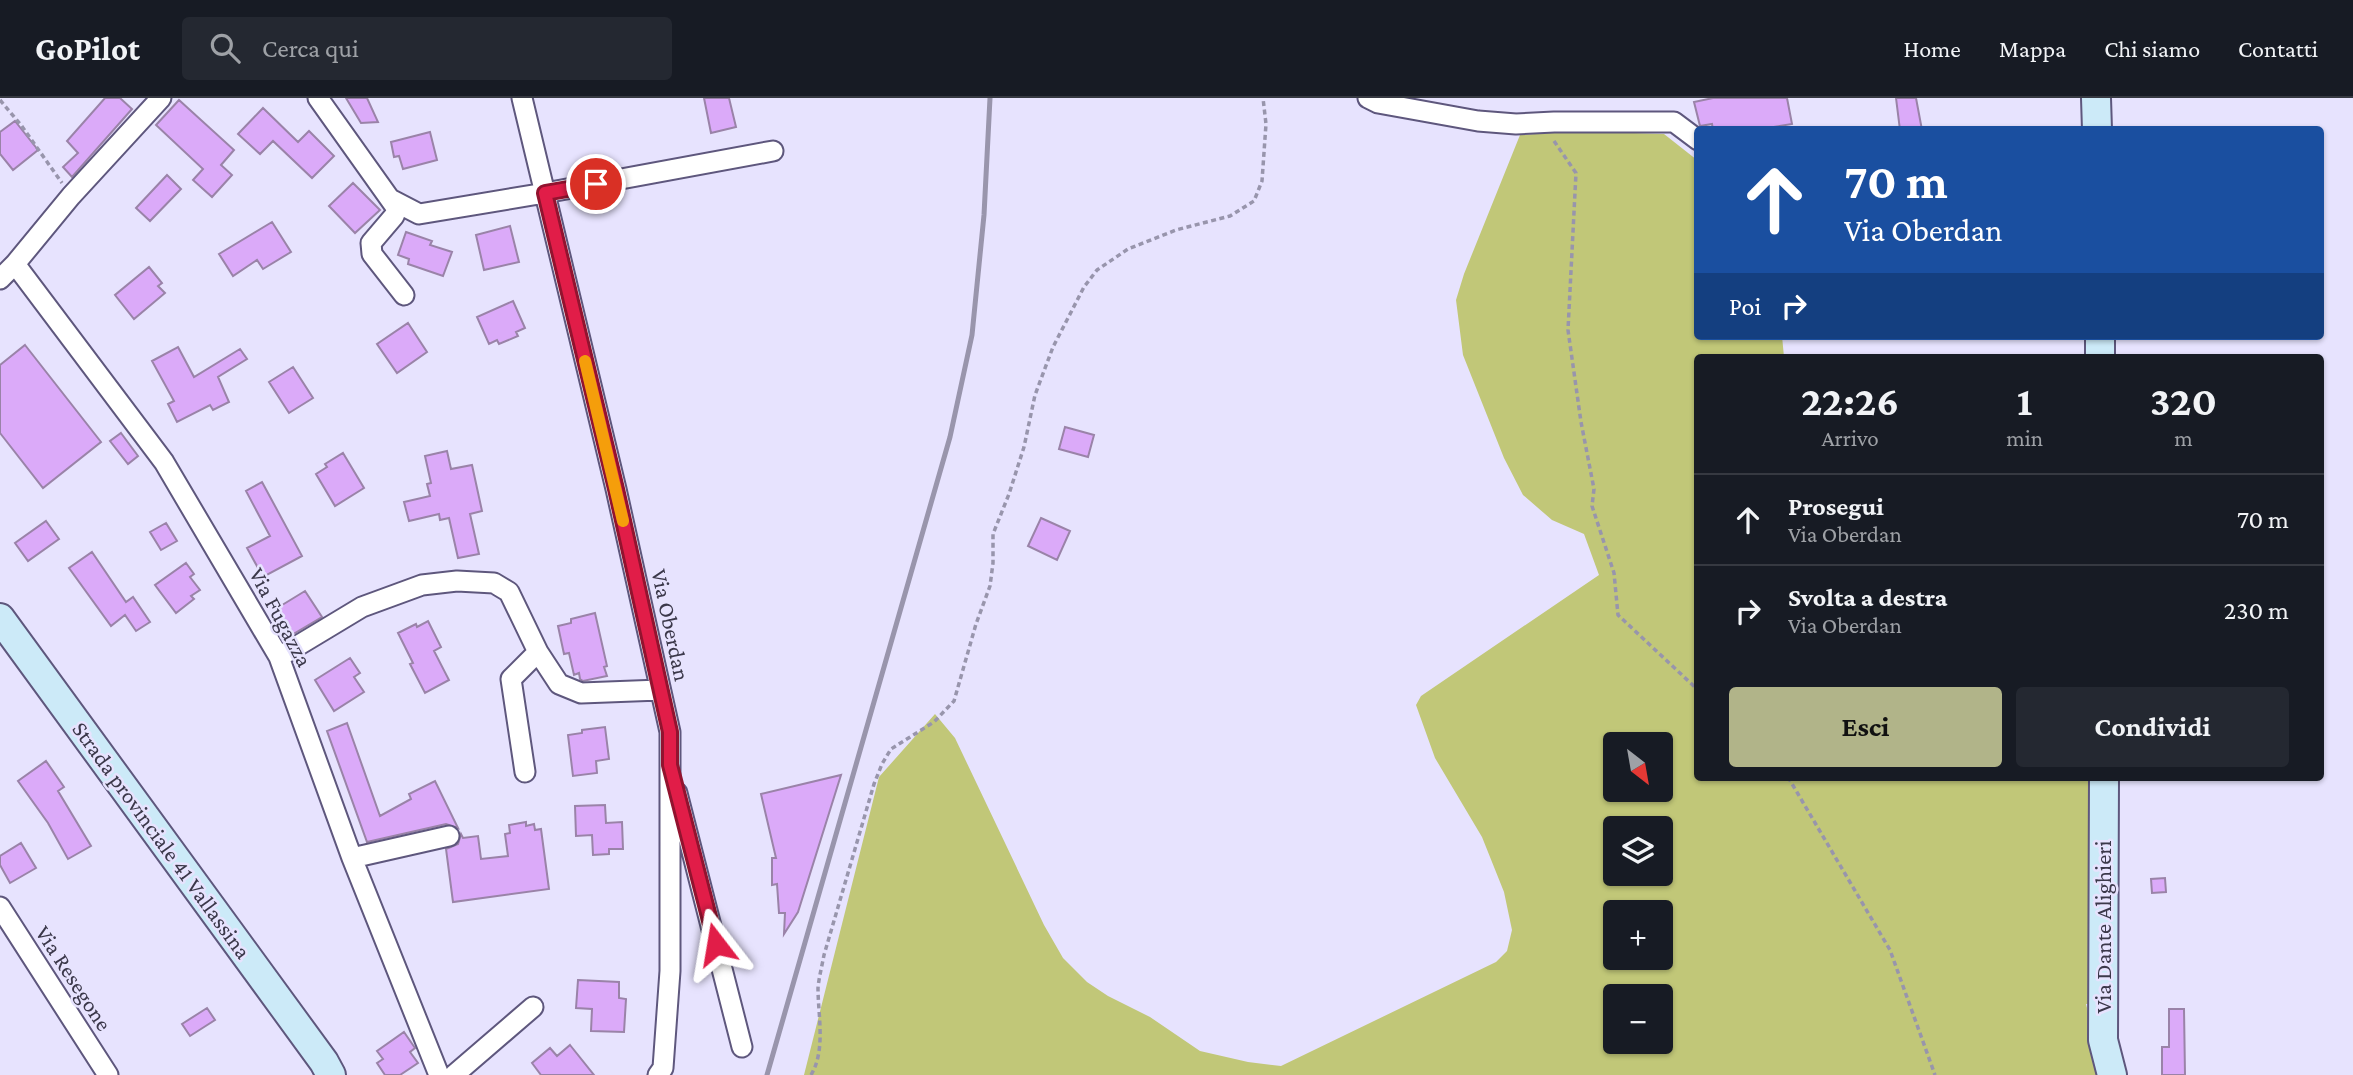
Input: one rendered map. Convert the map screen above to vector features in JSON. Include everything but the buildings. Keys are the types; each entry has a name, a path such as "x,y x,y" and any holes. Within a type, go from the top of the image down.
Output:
{"main road":[{"path":"2096,98 2097,126"},
{"name":"Strada provinciale 41 Vallassina","path":"0,618 330,1071"},
{"name":"Via Dante Alighieri","path":"2104,781 2104,1040 2112,1075"}],"street":[{"path":"0,279 71,196 161,98"},
{"path":"318,98 397,209 372,243 372,254 404,295"},
{"name":"Via Oberdan","path":"522,98 616,489 670,732 670,971 663,1068 658,1075"},
{"path":"1368,98 1378,103 1478,121 1516,124 1674,122 1694,137"},
{"path":"392,200 419,214 773,151"},
{"name":"Via Fugazza","path":"15,264 164,462 279,657 352,858 439,1075"},
{"path":"279,657 362,607 422,585 457,581 494,583 509,592 538,652 559,684 581,693 660,690"},
{"path":"525,772 511,679 538,652"},
{"path":"670,765 742,1047"},
{"path":"352,858 449,836"},
{"name":"Via Resegone","path":"0,907 108,1075"},
{"path":"454,1075 533,1007"}],"path":[{"path":"811,1075 816,1066 819,1048 818,984 824,955 874,784 891,749 934,722 954,702 976,624 990,586 996,523 1009,494 1024,447 1035,395 1053,347 1084,287 1109,260 1143,242 1176,230 1230,216 1254,201 1262,181 1266,124 1263,98"},
{"path":"0,100 71,196"},
{"path":"1554,122 1554,143 1576,173 1569,330 1581,422 1594,489 1591,506 1614,573 1618,615 1694,686"},
{"path":"1790,781 1890,950 1935,1075"}],"green space":[{"path":"1576,131 1664,134 1694,158 1694,340 1782,340 1784,354 1694,354 1694,781 2093,781 2100,1004 2086,1004 2104,1075 804,1075 879,777 935,714 955,738 1044,925 1063,958 1087,982 1150,1017 1200,1051 1281,1066 1496,962 1507,951 1512,930 1504,892 1482,837 1435,758 1416,705 1421,696 1599,575 1584,534 1552,520 1523,495 1504,458 1463,355 1456,300 1520,135"}],"railway":[{"path":"767,1075 950,437 972,335 984,215 990,98"}],"slow traffic":[{"path":"585,361 623,521"}],"route":[{"path":"596,184 545,193 616,489 670,732 670,765 716,944"}]}
